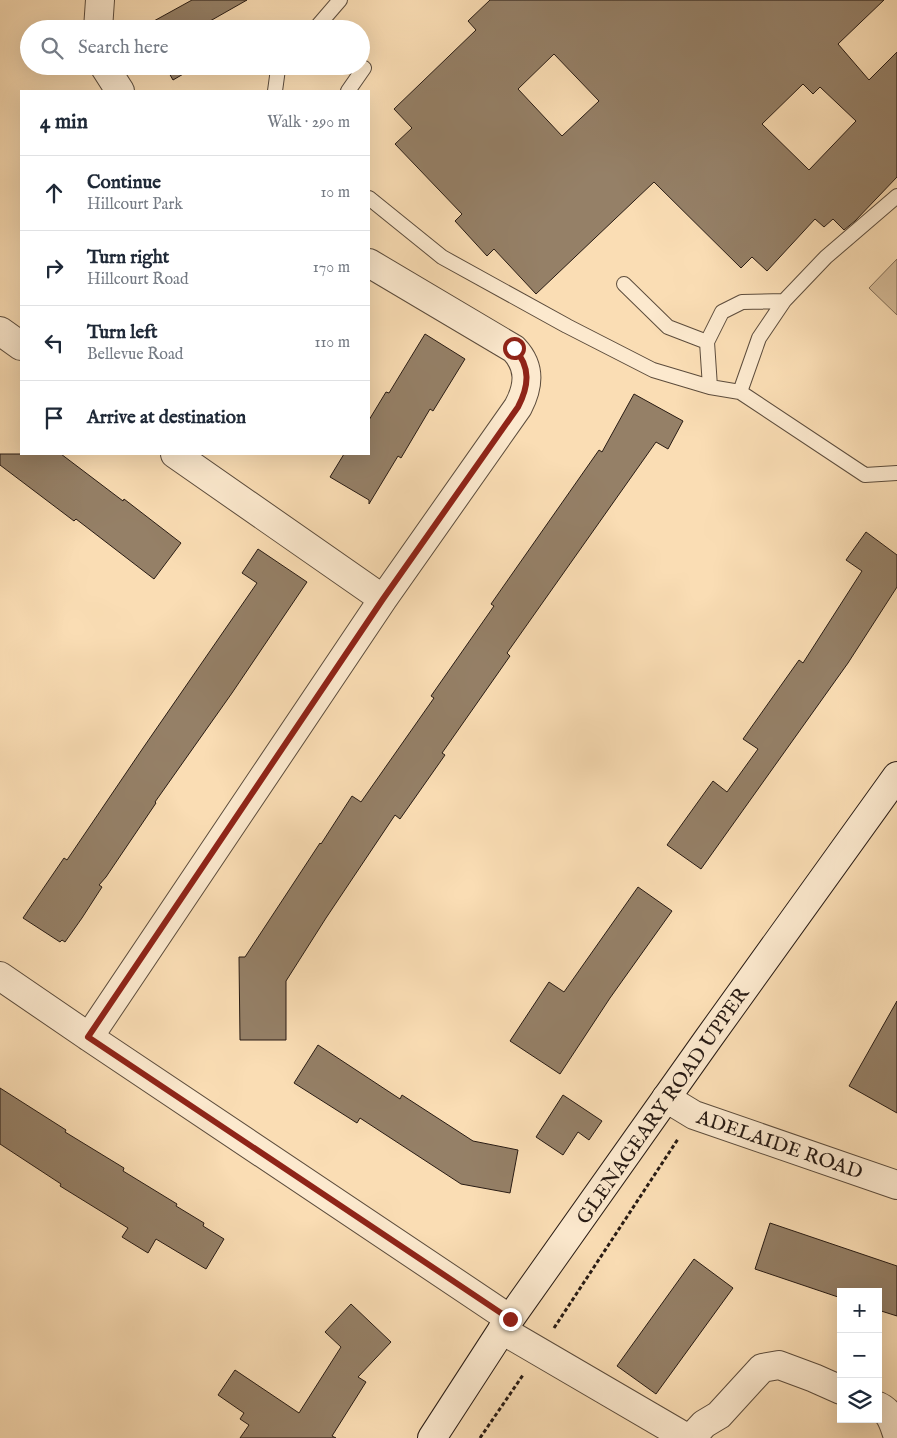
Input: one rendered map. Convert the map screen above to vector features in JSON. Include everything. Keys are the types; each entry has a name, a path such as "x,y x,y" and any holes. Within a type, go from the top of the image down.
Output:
{"street":[{"path":"99,20 100,0"},
{"path":"110,75 119,90"},
{"path":"88,1037 383,599 518,407 524,395 527,383 525,364 514,348 370,264"},
{"path":"0,331 20,345"},
{"path":"176,455 383,599"},
{"name":"GLENAGEARY ROAD UPPER","path":"432,1438 506,1324 897,776"},
{"path":"0,976 506,1324 687,1438"},
{"name":"ADELAIDE ROAD","path":"666,1098 694,1115 897,1185"},
{"path":"691,1438 704,1424 719,1415 762,1368 779,1365 837,1388"},
{"path":"882,1408 892,1418 897,1434 896,1438"}],"lane":[{"path":"323,20 340,0"},
{"path":"275,90 277,75"},
{"path":"349,90 359,75"},
{"path":"740,392 758,338 784,301 826,257 897,196"},
{"path":"370,199 442,257 567,326 653,370 710,387 740,392 865,475 897,473"},
{"path":"624,284 668,327 707,342"},
{"path":"710,387 707,342 722,312 742,302 784,301"}],"shaded area":[{"path":"897,259 897,315 869,288"}],"building":[{"path":"192,0 247,0 212,20 156,20"},
{"path":"490,0 884,0 838,44 869,80 897,52 897,177 844,230 833,219 824,227 815,219 767,271 752,257 741,268 654,182 536,294 494,249 487,256 455,221 462,214 395,144 412,128 394,109 476,30 468,21","holes":["554,54 599,101 562,136 518,89","803,84 813,94 820,87 856,121 809,170 762,124"]},
{"path":"170,75 182,75 173,80"},
{"path":"425,334 465,359 433,411 430,409 401,458 398,456 369,504 369,500 330,477 343,455 370,455 370,418 386,392 389,393"},
{"path":"634,394 683,421 668,449 656,442 507,653 510,656 442,753 445,755 400,819 395,815 326,918 286,981 286,1040 240,1040 239,957 245,957 352,796 361,802 434,698 431,696 494,606 491,604 599,450 602,452"},
{"path":"0,454 62,455 181,543 154,579 76,519 74,521 0,465"},
{"path":"866,532 897,555 897,587 848,663 701,869 667,845 713,781 727,792 758,749 743,739 799,660 803,663 862,571 846,560"},
{"path":"258,549 307,582 99,885 102,887 82,918 65,942 62,940 60,942 23,918 64,858 67,860 257,583 242,573"},
{"path":"638,887 672,911 610,998 560,1074 510,1041 549,982 564,992"},
{"path":"897,1001 897,1113 849,1086"},
{"path":"318,1045 400,1099 402,1095 473,1141 518,1150 510,1193 461,1184 360,1118 357,1123 294,1083"},
{"path":"0,1088 66,1130 65,1132 124,1168 123,1171 177,1204 176,1206 204,1223 203,1226 224,1239 206,1269 156,1239 148,1253 122,1237 128,1228 60,1186 61,1184 0,1144"},
{"path":"563,1095 602,1121 589,1140 578,1132 563,1155 536,1137"},
{"path":"770,1223 897,1266 897,1316 882,1311 882,1288 837,1288 837,1297 755,1269"},
{"path":"694,1259 733,1288 656,1394 617,1366"},
{"path":"351,1304 391,1342 358,1377 366,1382 332,1436 336,1438 240,1438 249,1425 240,1419 244,1413 218,1395 235,1370 299,1413 341,1347 325,1332"}],"route":[{"path":"510,1319 405,1247 88,1037 383,599 518,407 527,383 525,364 514,348"}]}
